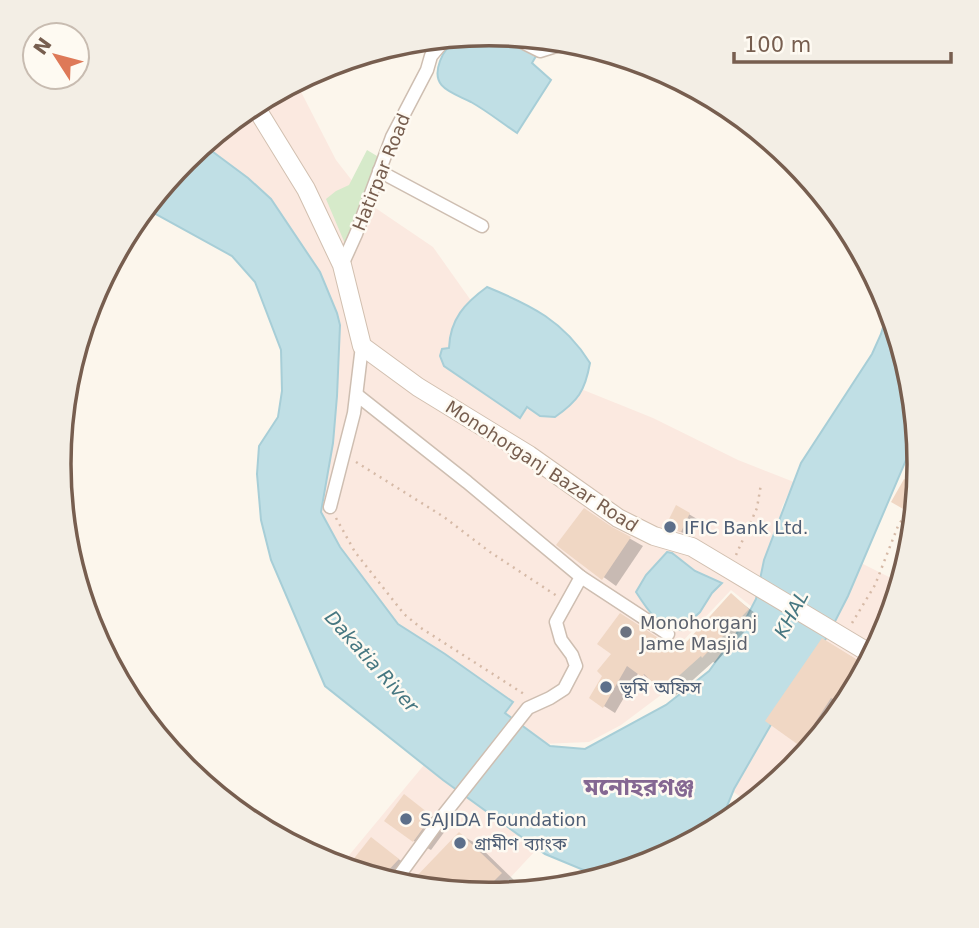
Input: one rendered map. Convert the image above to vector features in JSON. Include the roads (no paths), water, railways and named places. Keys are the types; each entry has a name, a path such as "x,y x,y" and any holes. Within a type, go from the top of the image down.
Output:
{"street":[{"name":"Hatirpar Road","path":"342,265 392,137 438,49"},
{"path":"260,114 306,189 342,265 362,346 357,395 330,507"},
{"path":"379,171 482,226"},
{"name":"Monohorganj Bazar Road","path":"362,346 418,387 529,455 618,517 654,536 692,547 864,650"},
{"path":"357,395 582,577 668,634"},
{"path":"401,873 438,822 533,706 564,689 576,666 561,640 556,622 582,577"}],"water":[{"path":"462,46 519,46 536,56 532,63 551,80 517,133 444,88 438,77 438,70 448,48"},
{"path":"212,151 271,199 320,272 337,313 340,325 337,396 333,443 321,512 340,547 398,624 513,702 505,713 550,746 585,749 666,705 709,671 742,626 756,599 764,560 801,463 872,354 884,324 900,382 908,456 848,596 827,637 784,702 734,789 726,809 650,851 585,871 545,854 443,780 325,686 271,560 261,520 257,474 259,446 278,417 282,391 281,350 255,282 232,256 154,213"},
{"path":"487,287 532,308 558,325 590,363 586,381 579,394 555,417 540,416 527,407 520,418 444,366 440,356 442,349 449,348 456,320 472,299"},
{"path":"667,552 695,571 722,583 700,612 681,630 654,616 636,592 646,575"}],"place":[{"name":"IFIC Bank Ltd.","path":"670,527"},
{"name":"Monohorganj Jame Masjid","path":"626,632"},
{"name":"ভূমি অফিস","path":"606,687"},
{"name":"SAJIDA Foundation","path":"406,819"},
{"name":"গ্রামীণ ব্যাংক","path":"460,843"}],"district":[{"name":"মনোহরগঞ্জ","path":"639,787"}],"water label":[{"name":"KHAL","path":"791,614"},
{"name":"Dakatia River","path":"372,661"}]}
